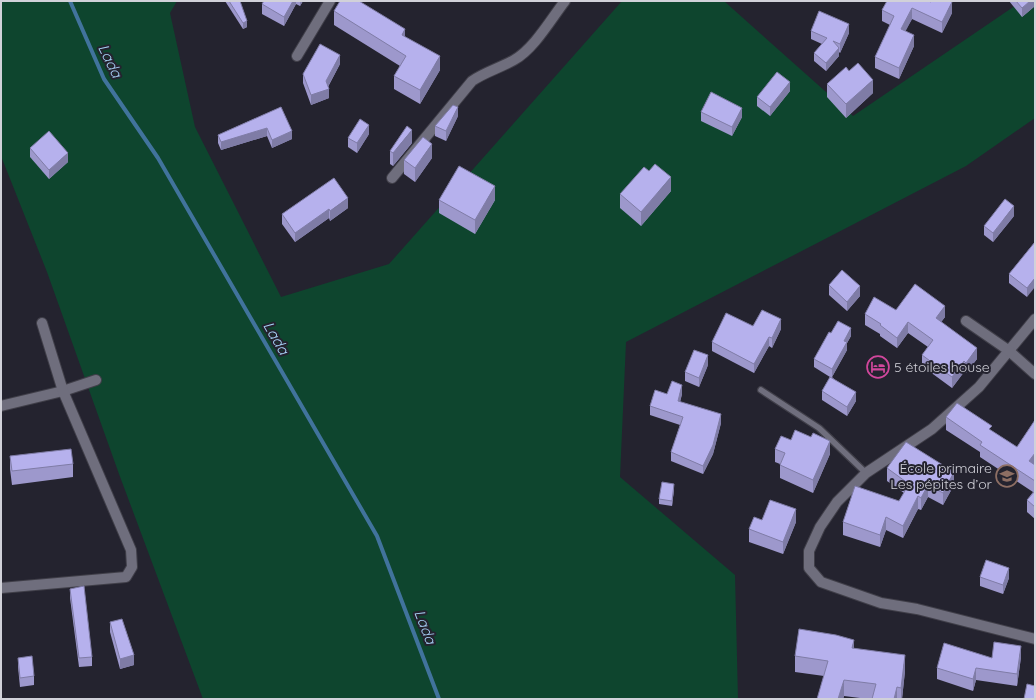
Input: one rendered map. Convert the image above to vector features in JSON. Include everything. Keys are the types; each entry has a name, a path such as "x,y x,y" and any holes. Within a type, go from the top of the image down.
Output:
{"street":[{"path":"297,56 330,1"},
{"path":"392,178 472,81 485,72 514,60 527,50 565,1"},
{"path":"1033,635 917,609 881,603 821,582 808,568 809,551 820,527 837,502 866,474 932,429 978,387 1035,319"},
{"path":"966,321 1008,350 1035,374"},
{"path":"1,588 126,578 132,567 130,550 63,391 42,323"},
{"path":"1,406 63,391 96,380"}],"lane":[{"path":"761,390 819,428 866,474"}],"green space":[{"path":"1,1 177,1 170,13 195,127 281,297 389,264 622,1 724,1 853,116 1022,1 1035,1 1035,118 966,166 626,342 620,477 735,575 738,699 203,699 119,474 47,272 1,156"}],"building":[{"path":"229,1 240,1 247,21 243,23"},
{"path":"264,1 293,1 284,17 262,4"},
{"path":"340,1 359,1 405,29 402,35 440,56 420,90 394,76 406,56 334,11"},
{"path":"887,1 952,2 942,22 912,8 901,29 914,35 899,68 875,57 894,16 882,10"},
{"path":"1016,1 1030,1 1022,8"},
{"path":"819,11 849,24 840,44 833,41 839,48 826,63 814,53 827,38 811,31"},
{"path":"320,44 340,55 326,81 329,89 311,95 303,74"},
{"path":"858,63 873,80 846,104 827,84 846,67 849,71"},
{"path":"777,72 790,82 770,107 757,97"},
{"path":"711,92 742,108 732,127 701,112"},
{"path":"453,105 458,107 446,131 435,126"},
{"path":"281,107 292,131 272,140 267,128 221,142 218,135"},
{"path":"360,119 369,125 357,143 348,138"},
{"path":"407,126 412,130 393,153 390,151"},
{"path":"49,131 68,153 49,170 30,148"},
{"path":"423,137 432,144 415,168 404,160"},
{"path":"655,164 671,177 641,212 620,194 644,167 649,171"},
{"path":"459,166 495,186 475,220 439,200"},
{"path":"334,178 348,198 330,211 329,209 295,233 282,214"},
{"path":"1005,199 1014,206 993,233 984,226"},
{"path":"1035,242 1035,278 1027,288 1009,274"},
{"path":"842,270 860,286 847,302 829,285"},
{"path":"915,284 945,306 936,318 977,348 966,363 964,361 952,377 922,355 933,340 908,322 897,338 880,325 881,324 865,314 874,297 896,310"},
{"path":"762,310 781,319 772,338 769,337 754,364 712,342 726,313 753,326"},
{"path":"838,321 851,328 844,341 847,342 832,369 814,359 829,332 831,333"},
{"path":"694,350 708,355 699,378 685,372"},
{"path":"830,377 856,392 847,407 822,391"},
{"path":"672,381 682,385 678,401 721,414 713,445 703,466 671,452 683,417 650,406 655,390 667,394"},
{"path":"957,403 992,426 989,429 1017,447 1035,420 1035,453 1029,461 1035,465 1035,481 980,445 982,442 946,417"},
{"path":"795,430 811,437 813,433 830,441 813,480 780,465 785,453 775,449 781,436 791,440"},
{"path":"906,442 954,472 943,493 928,485 921,498 918,496 903,526 886,517 880,535 843,522 855,486 899,501 909,484 887,468"},
{"path":"71,449 73,464 12,471 10,456"},
{"path":"662,482 674,484 672,501 659,499"},
{"path":"1035,491 1035,507 1027,500"},
{"path":"770,500 796,509 783,542 749,529 754,517 762,520"},
{"path":"986,560 1009,568 1003,585 980,577"},
{"path":"84,586 92,657 79,658 70,589"},
{"path":"122,619 134,655 120,659 110,622"},
{"path":"799,629 836,635 854,640 852,648 905,655 901,688 897,687 894,699 872,699 876,684 844,680 838,699 817,699 828,661 795,656"},
{"path":"994,642 1021,646 1017,674 976,668 973,679 937,668 944,643 992,658"},
{"path":"32,656 34,676 20,678 18,658"},
{"path":"1027,684 1035,686 1035,699 1024,699"}],"waterway":[{"name":"Lada","path":"70,1 104,79 158,158 377,536 439,699"}],"place":[{"name":"5 étoiles house","path":"878,367"},
{"name":"École primaire Les pépites d’or","path":"1007,476"}]}
